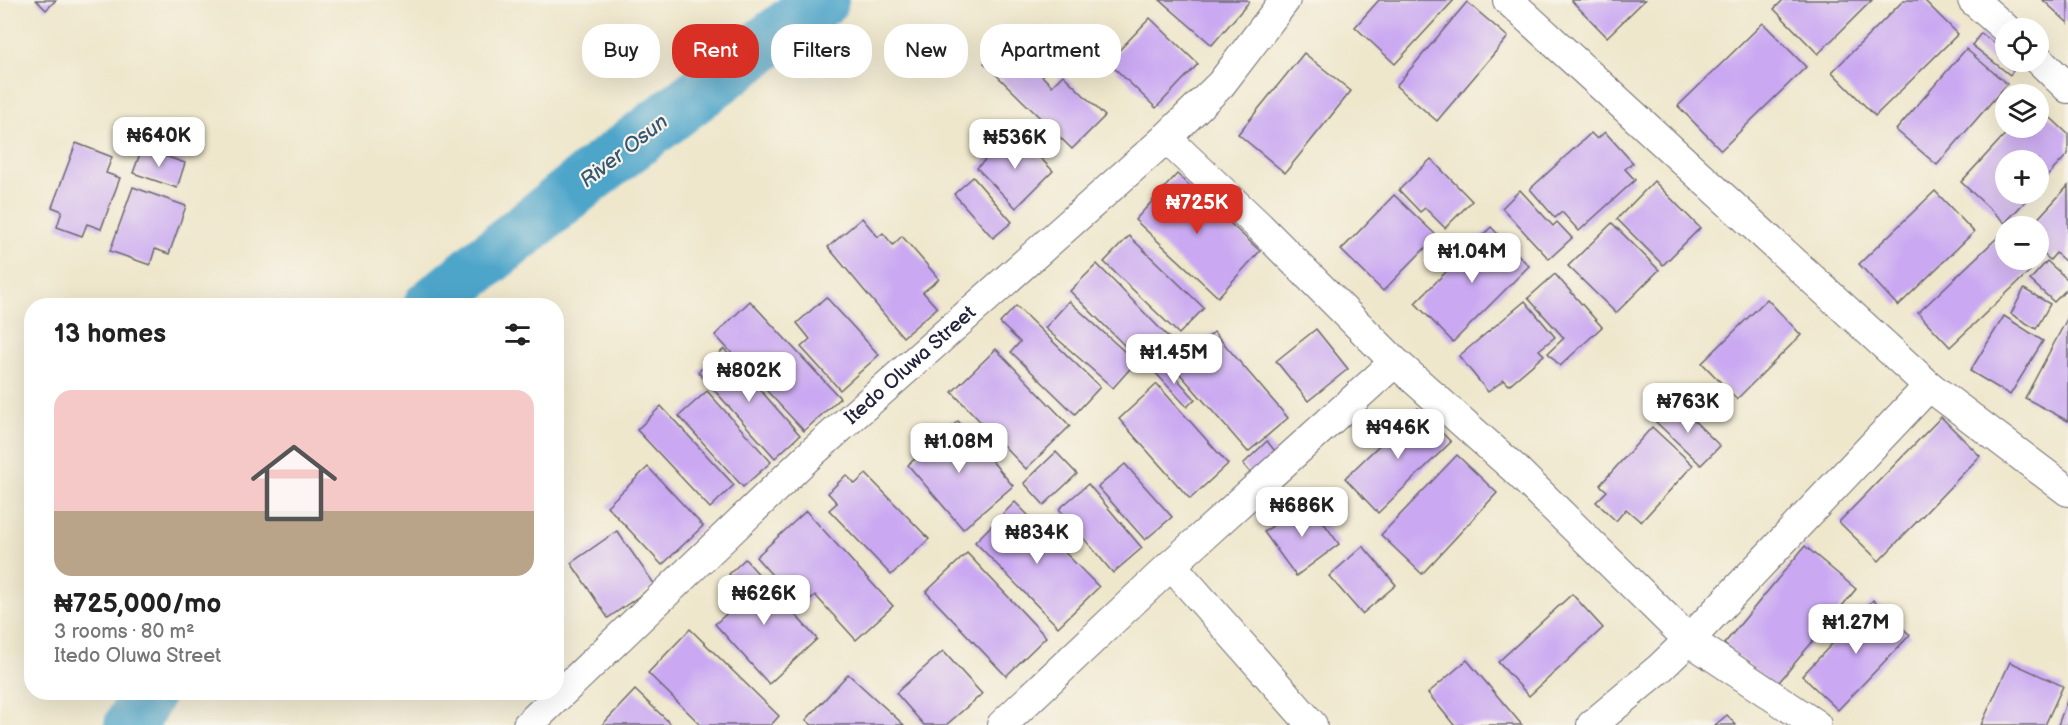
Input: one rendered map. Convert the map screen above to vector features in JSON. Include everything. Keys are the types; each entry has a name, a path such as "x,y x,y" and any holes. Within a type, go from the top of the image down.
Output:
{"street":[{"name":"Itedo Oluwa Street","path":"564,691 815,450 1166,138 1221,84 1285,0"},
{"path":"1508,0 1929,386 2068,491"},
{"path":"1973,0 1995,19"},
{"path":"2049,70 2068,88"},
{"path":"1166,138 1260,227 1395,362 1515,469 1689,640 1816,725"},
{"path":"1002,725 1171,565 1395,362"},
{"path":"1592,725 1660,668 1689,640 1929,386"},
{"path":"1171,565 1312,725"},
{"name":"Itedo Oluwa Street","path":"528,725 554,700"}],"building":[{"path":"36,0 56,0 46,10"},
{"path":"1160,0 1247,0 1249,2 1212,45"},
{"path":"1379,0 1454,0 1395,64 1355,27"},
{"path":"1571,0 1645,0 1607,37"},
{"path":"1783,0 1872,0 1818,54 1774,9"},
{"path":"1904,0 1924,0 1958,34 1875,116 1832,72"},
{"path":"2043,0 2068,0 2068,23"},
{"path":"1467,2 1508,37 1437,121 1396,86"},
{"path":"1150,18 1198,64 1156,108 1121,74 1121,48"},
{"path":"1763,23 1806,67 1721,150 1678,106"},
{"path":"1981,33 1995,44 1995,63 1972,45"},
{"path":"1966,49 2007,84 1995,84 1995,98 1937,165 1896,130"},
{"path":"1304,53 1351,91 1285,173 1238,134"},
{"path":"999,78 1044,78 1052,86 1060,78 1066,78 1105,116 1072,149"},
{"path":"2049,116 2068,134 2068,154 2049,174 2049,150 1995,150 1995,204 2023,204 2012,216 1997,216 1961,182 2002,138 2049,138"},
{"path":"1014,131 1053,171 1016,208 977,168"},
{"path":"1605,132 1633,163 1625,169 1635,180 1579,231 1562,212 1555,218 1530,189 1591,133 1597,139"},
{"path":"76,143 112,157 106,173 120,178 101,229 87,224 82,236 57,227 62,211 52,207"},
{"path":"142,148 185,163 177,188 133,173"},
{"path":"1431,159 1472,201 1445,228 1425,208 1420,212 1399,190"},
{"path":"1177,174 1260,251 1218,297 1135,220"},
{"path":"973,177 1012,222 993,238 954,194"},
{"path":"1654,181 1700,228 1663,265 1617,219"},
{"path":"2068,186 2068,264 2056,253 2049,259 2049,216 2040,216"},
{"path":"133,187 186,206 169,254 155,249 150,265 110,251"},
{"path":"1520,190 1553,226 1557,222 1572,238 1549,259 1502,208"},
{"path":"1935,191 1974,232 1898,306 1859,264"},
{"path":"1394,195 1437,236 1383,291 1341,250"},
{"path":"862,218 878,237 883,233 893,245 902,236 939,279 923,292 937,308 903,337 828,247"},
{"path":"1612,223 1659,270 1616,313 1568,266"},
{"path":"1491,227 1529,266 1453,342 1415,303"},
{"path":"1129,236 1204,308 1179,334 1104,262"},
{"path":"1995,240 1995,270 2031,270 1950,347 1918,313"},
{"path":"2049,263 2068,280 2068,288 2054,302 2030,280 2039,270 2049,270"},
{"path":"1097,264 1174,343 1148,369 1070,291"},
{"path":"1555,274 1602,327 1560,366 1548,353 1564,338 1528,298"},
{"path":"2024,289 2050,304 2036,329 2011,314"},
{"path":"826,297 879,355 840,390 801,347 810,339 797,323"},
{"path":"1767,299 1801,335 1737,399 1702,363"},
{"path":"750,301 840,398 804,431 715,335"},
{"path":"1069,301 1136,362 1113,388 1045,328"},
{"path":"1525,301 1555,337 1539,350 1544,355 1509,385 1504,380 1488,392 1459,356"},
{"path":"1016,306 1100,387 1075,414 1011,352 1020,342 1000,323"},
{"path":"2004,316 2043,341 2010,395 1970,371"},
{"path":"2068,317 2068,421 2025,398"},
{"path":"1316,329 1348,369 1308,401 1276,361"},
{"path":"1214,332 1288,418 1248,452 1174,367"},
{"path":"724,349 800,435 775,458 698,372"},
{"path":"996,349 1070,426 1026,469 952,392"},
{"path":"1162,362 1195,399 1187,407 1154,371"},
{"path":"1157,384 1228,464 1190,499 1119,419"},
{"path":"707,391 771,462 743,487 679,416"},
{"path":"1675,402 1720,446 1701,465 1656,422"},
{"path":"661,406 734,485 710,508 637,430"},
{"path":"1418,408 1451,442 1378,513 1345,478"},
{"path":"1941,417 1980,456 1879,561 1839,522"},
{"path":"958,421 1013,486 963,529 908,465 920,454 914,448 937,429 942,435"},
{"path":"1652,427 1693,465 1641,522 1626,509 1616,521 1596,502 1607,491 1600,485"},
{"path":"1267,441 1278,455 1254,477 1243,464"},
{"path":"1056,452 1077,474 1044,505 1024,483"},
{"path":"1457,455 1497,493 1422,574 1381,535"},
{"path":"1125,464 1172,517 1145,540 1098,487"},
{"path":"648,467 703,526 662,565 607,506"},
{"path":"866,474 929,539 891,575 829,510 837,503 828,493 846,475 855,484"},
{"path":"1088,484 1142,548 1113,573 1059,509"},
{"path":"1308,501 1339,544 1296,576 1264,532"},
{"path":"1015,502 1099,587 1058,627 975,542"},
{"path":"806,511 893,606 856,640 815,595 801,608 756,557"},
{"path":"617,531 655,585 608,618 571,563"},
{"path":"1363,546 1396,585 1362,614 1329,576"},
{"path":"1805,546 1856,589 1775,687 1724,644"},
{"path":"967,553 1046,637 1006,676 926,592"},
{"path":"745,559 817,639 769,684 715,624 748,595 729,574"},
{"path":"1572,594 1603,628 1529,696 1498,662"},
{"path":"1873,600 1910,635 1838,710 1802,676"},
{"path":"690,629 779,716 771,725 701,725 648,673"},
{"path":"943,651 982,694 946,725 924,725 896,693"},
{"path":"1467,660 1522,725 1454,725 1428,693"},
{"path":"2010,662 2063,686 2045,725 1981,725"},
{"path":"848,674 904,725 812,725 806,720"},
{"path":"635,690 672,725 602,725"},
{"path":"2068,698 2068,725 2058,725"},
{"path":"1727,715 1736,725 1715,725"}],"waterway":[{"name":"River Osun","path":"440,298 592,175 822,0"},
{"name":"River Osun","path":"131,725 144,700"}]}
